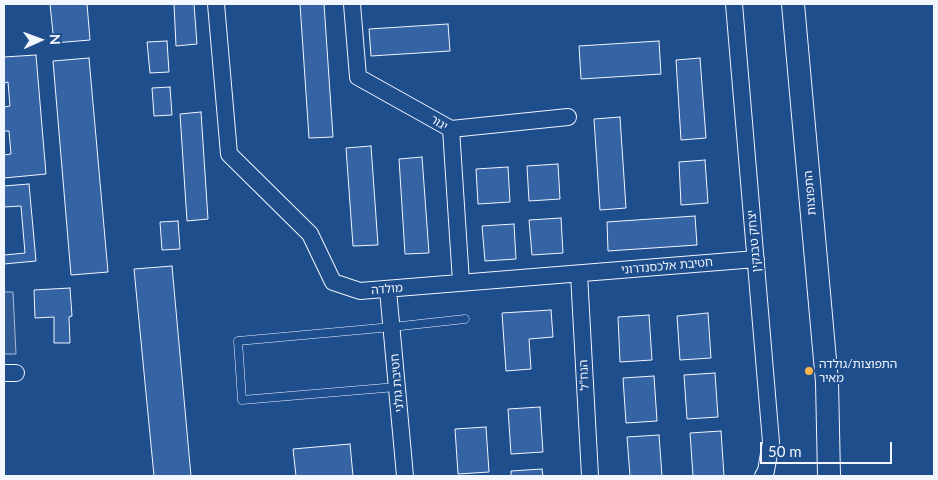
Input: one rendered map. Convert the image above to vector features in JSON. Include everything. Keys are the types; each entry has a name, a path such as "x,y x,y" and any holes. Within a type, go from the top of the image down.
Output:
{"main road":[{"name":"התפוצות","path":"793,4 827,382 829,476"},
{"name":"התפוצות","path":"827,382 842,476"}],"street":[{"name":"מולדה","path":"216,4 229,154 310,234 333,282 360,291 578,274"},
{"name":"יגור","path":"352,4 358,77 451,129 461,282"},
{"name":"יצחק טבנקין","path":"734,4 770,442 766,471 763,476"},
{"path":"451,129 568,117"},
{"name":"חטיבת אלכסנדרוני","path":"578,274 756,259"},
{"name":"הנח\"ל","path":"578,274 590,476"},
{"name":"חטיבת גולני","path":"388,290 405,476"}],"lane":[{"path":"396,386 242,400 238,341 465,319"}],"shaded area":[{"path":"4,292 13,292 16,354 4,354"}],"building":[{"path":"50,4 87,4 90,40 54,43"},
{"path":"174,4 194,4 197,44 176,46"},
{"path":"300,4 324,4 333,137 309,138"},
{"path":"448,24 450,51 371,56 369,29"},
{"path":"167,41 169,72 150,73 147,42"},
{"path":"659,41 661,74 581,79 579,46"},
{"path":"36,55 46,174 4,178 4,155 11,154 9,131 4,131 4,107 10,106 8,82 4,83 4,57"},
{"path":"89,58 108,272 71,275 53,61"},
{"path":"700,58 706,138 681,140 676,60"},
{"path":"170,87 172,115 154,116 152,88"},
{"path":"201,112 208,219 187,221 180,114"},
{"path":"620,117 626,208 600,210 594,119"},
{"path":"371,146 378,245 353,246 346,148"},
{"path":"422,157 429,253 405,254 399,159"},
{"path":"705,160 708,203 681,205 679,162"},
{"path":"558,164 560,199 529,201 527,166"},
{"path":"508,167 510,202 478,204 476,169"},
{"path":"29,184 36,261 4,264 4,255 25,253 21,206 4,207 4,186"},
{"path":"695,216 697,245 608,251 607,222"},
{"path":"561,218 563,253 532,255 529,220"},
{"path":"178,221 180,249 162,250 160,222"},
{"path":"514,224 516,259 485,261 482,226"},
{"path":"172,266 191,476 154,476 134,269"},
{"path":"70,288 72,316 69,317 70,343 54,343 54,317 35,318 34,290"},
{"path":"551,310 553,337 529,339 531,369 506,371 502,313"},
{"path":"708,313 711,358 680,360 677,316"},
{"path":"649,315 652,360 620,362 618,317"},
{"path":"715,373 718,417 687,419 684,375"},
{"path":"654,376 657,421 626,423 623,378"},
{"path":"540,407 543,452 511,454 508,409"},
{"path":"486,427 489,472 458,474 455,429"},
{"path":"721,431 724,476 693,476 690,433"},
{"path":"659,435 662,476 630,476 627,437"},
{"path":"350,444 353,476 296,476 293,449"},
{"path":"542,469 543,476 511,476 511,471"}],"place":[{"name":"התפוצות/גולדה מאיר","path":"809,371"}]}
